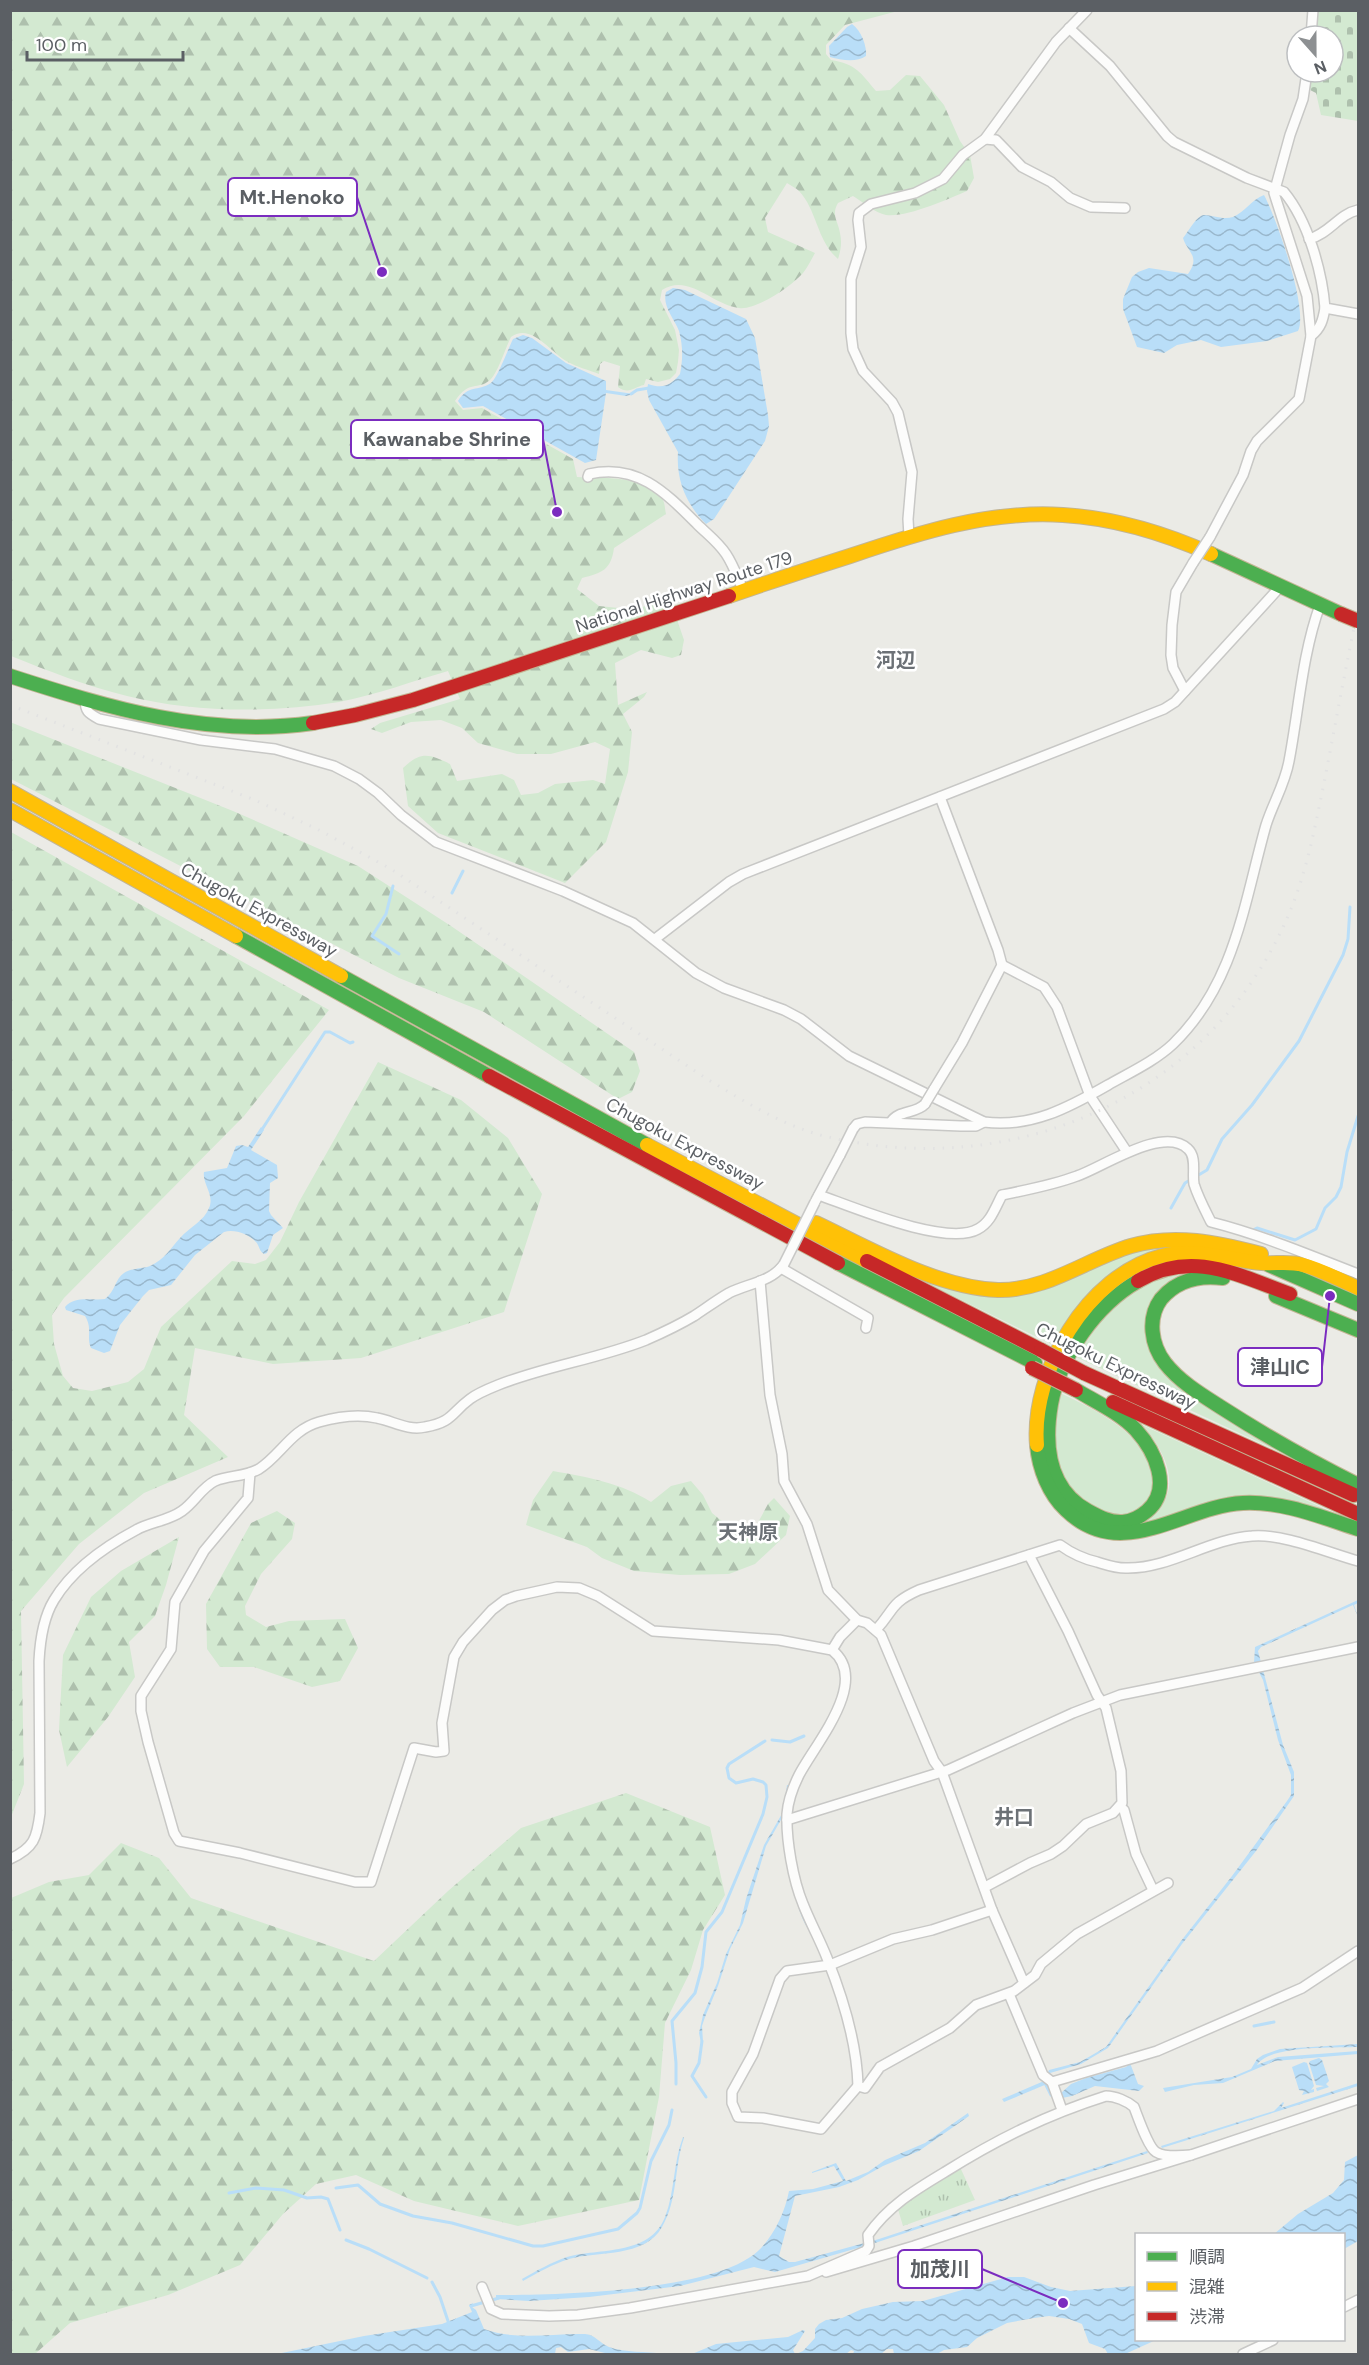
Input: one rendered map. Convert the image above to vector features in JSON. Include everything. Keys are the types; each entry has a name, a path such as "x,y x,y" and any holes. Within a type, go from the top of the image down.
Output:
{"highway":[{"name":"National Highway Route 179","path":"10,676 154,718 213,726 255,728 332,721 413,700 909,536 977,520 1019,516 1064,515 1109,522 1149,532 1191,547 1359,621"},
{"name":"Chugoku Expressway","path":"10,791 1036,1360"},
{"name":"Chugoku Expressway","path":"10,810 541,1106 895,1293 1036,1360 1182,1435 1359,1514"},
{"path":"694,1170 936,1276 982,1288 1010,1289 1038,1285 1066,1275 1117,1251 1148,1242 1189,1240 1298,1271 1359,1296"},
{"path":"1359,1288 1302,1264 1230,1253 1186,1253 1160,1256 1125,1272 1093,1301 1064,1342 1039,1394 1034,1442 1041,1473 1056,1500 1071,1515 1088,1526 1112,1533 1139,1533 1223,1505 1257,1502 1295,1509 1359,1529"},
{"path":"1230,1253 1291,1290 1359,1321"},
{"path":"1264,1263 1302,1264"},
{"path":"1264,1263 1291,1290"},
{"path":"1264,1263 1359,1304"},
{"path":"1079,1382 1136,1430 1153,1451 1161,1473 1160,1493 1156,1502 1142,1516 1120,1522 1099,1518 1076,1504 1066,1494 1049,1457 1047,1428 1052,1398 1063,1370 1082,1336 1124,1288 1137,1279 1165,1268 1193,1264 1218,1268 1359,1311"},
{"path":"1218,1268 1249,1286 1291,1290"},
{"path":"1359,1330 1249,1286 1215,1276 1200,1277 1176,1285 1160,1300 1152,1319 1152,1330 1158,1352 1174,1372 1252,1428 1359,1485"},
{"name":"Chugoku Expressway","path":"1079,1382 1359,1497"}],"street":[{"path":"909,536 912,472 898,413 892,402 863,371 853,349 851,279 861,247 859,213 871,204 915,193 942,179 963,155 985,140 1056,42 1087,10"},
{"path":"1069,28 1110,66 1174,142 1247,178 1275,187 1288,197 1309,239 1319,269 1325,308 1323,322 1311,336"},
{"path":"1185,691 1173,668 1171,655 1176,592 1210,537 1243,475 1257,441 1299,399 1311,336 1307,296 1275,194 1275,187 1303,99 1305,84"},
{"path":"985,140 996,140 1022,167 1051,182 1070,198 1091,207 1125,208"},
{"path":"1309,239 1324,233 1349,213 1359,210"},
{"path":"1325,308 1359,314"},
{"path":"588,477 588,474 603,471 625,473 656,486 725,553 744,592"},
{"path":"655,939 729,882 743,874 1164,709 1176,702 1280,587"},
{"path":"85,699 85,708 88,713 99,719 201,740 275,749 334,766 359,779 378,793 416,828 436,842 633,922 696,973 724,988 784,1010 870,1068 984,1122 1003,1124 1042,1118 1090,1096 1172,1045 1200,1011 1230,957 1237,939 1269,817 1286,777 1301,684 1314,622 1320,605"},
{"path":"891,1122 897,1115 913,1112 925,1104 963,1043 1002,965 940,798"},
{"path":"1002,965 1044,987 1057,1007 1090,1096 1127,1152"},
{"path":"10,1859 22,1854 34,1842 38,1830 40,1813 40,1642 53,1601 67,1582 106,1549 137,1529 183,1511 204,1487 218,1480 250,1473 268,1461 289,1439 316,1423 360,1416 377,1418 405,1427 422,1428 439,1424 452,1417 468,1400 479,1393 525,1376 602,1356 646,1340 679,1325 728,1294 760,1281 782,1266 856,1124 891,1122 976,1126 984,1122"},
{"path":"817,1198 922,1229 945,1234 967,1234 989,1220 1002,1196 1079,1175 1127,1152 1168,1141 1189,1150 1192,1157 1194,1184 1210,1222 1310,1253 1359,1274"},
{"path":"782,1266 868,1318 866,1328"},
{"path":"760,1281 770,1395 782,1454 784,1481 807,1524 828,1590 857,1620 881,1635 934,1761 942,1772 993,1910 1024,1983"},
{"path":"250,1473 248,1498 204,1551 175,1602 171,1649 141,1696 141,1711 148,1742 174,1833 179,1841 240,1853 355,1882 371,1881 414,1748 444,1751 442,1723 451,1664 457,1650 505,1600 557,1587 579,1588 598,1596 653,1631 779,1640 832,1650 843,1663 846,1685 835,1714 794,1785 787,1820 788,1836 802,1903 830,1965 851,2036 857,2064 858,2086 821,2129 762,2118 738,2117 732,2103 732,2092 753,2054 780,1978 787,1971 830,1965 893,1939 993,1910"},
{"path":"876,1630 901,1598 919,1590 1060,1545 1088,1560 1116,1568 1129,1569 1167,1560 1227,1539 1255,1535 1284,1539 1359,1561"},
{"path":"986,1887 1029,1863 1051,1854 1086,1824 1113,1813 1122,1803 1121,1771 1111,1727 1102,1702 1029,1555"},
{"path":"832,1650 840,1637 857,1620"},
{"path":"787,1820 942,1772 1120,1695 1359,1647"},
{"path":"1120,1807 1124,1810 1142,1868 1153,1890"},
{"path":"858,2086 866,2088 880,2067 950,2028 976,2005 1009,1994 1035,1975 1041,1964 1077,1934 1168,1883"},
{"path":"1052,2082 1157,2052 1302,1988 1359,1951"},
{"path":"1009,1994 1043,2075 1052,2082 1062,2110"},
{"path":"818,2272 866,2251 869,2246 868,2235 900,2200 997,2142 1062,2110 1112,2096 1134,2107 1151,2146 1156,2152 1166,2155 1191,2155"},
{"path":"482,2287 490,2309 502,2314 578,2315 837,2270 1359,2099"},
{"path":"1345,2307 1359,2300"},
{"path":"1243,2355 1271,2341"}],"green space":[{"path":"10,11 898,11 845,25 826,45 826,54 831,60 857,70 876,91 890,90 906,75 920,76 944,105 960,141 970,155 974,178 967,191 927,207 894,215 878,212 853,196 838,203 835,215 841,243 838,259 821,235 805,199 798,190 787,183 765,218 768,232 815,253 808,266 782,291 763,302 746,308 729,306 691,287 682,285 662,290 660,300 675,330 679,350 676,373 670,379 658,382 646,379 644,385 625,390 618,387 620,366 604,361 600,364 599,374 561,358 533,336 518,333 511,337 493,377 481,385 465,390 455,401 463,410 482,408 573,459 577,477 611,478 635,482 655,492 664,503 666,514 614,548 608,566 600,572 582,578 577,589 599,606 629,609 671,602 684,640 681,655 672,658 641,650 615,663 618,705 647,692 623,714 632,732 628,772 606,842 565,883 438,833 408,806 403,768 415,759 431,756 450,764 457,781 502,774 514,780 521,795 538,793 555,784 593,780 605,784 610,749 595,742 551,754 517,754 478,743 462,728 441,720 411,722 382,733 371,729 380,723 460,699 448,671 381,692 339,702 313,706 233,710 179,706 127,696 68,678 11,656"},
{"path":"1317,11 1358,11 1358,121 1321,115 1316,93 1308,89 1309,84 1345,84 1345,24 1315,24"},
{"path":"10,722 233,811 358,866 451,926 634,1052 640,1071 632,1092 618,1099 484,1012 399,978 11,779"},
{"path":"11,832 329,1010 244,1116 64,1298 52,1315 54,1344 63,1376 73,1388 92,1391 128,1382 144,1369 161,1327 232,1261 255,1264 266,1260 280,1242 299,1202 378,1062 461,1100 508,1138 542,1194 504,1312 361,1358 273,1364 195,1348 184,1415 228,1457 144,1493 79,1544 21,1611 24,1784 11,1817"},
{"path":"1145,1246 1175,1249 1055,1346 929,1284 900,1266 986,1294"},
{"path":"1195,1272 1159,1292 1153,1352 1319,1470 1076,1357 1103,1319 1137,1287 1157,1278"},
{"path":"1060,1393 1108,1419 1145,1448 1154,1485 1146,1500 1137,1509 1129,1513 1114,1515 1100,1512 1076,1494 1067,1481 1055,1452 1053,1439"},
{"path":"1140,1424 1347,1519 1313,1509 1191,1511 1125,1528 1161,1505 1167,1495 1169,1484 1169,1473 1161,1451"},
{"path":"553,1471 616,1485 651,1502 671,1486 691,1481 703,1495 712,1513 732,1529 755,1528 768,1504 774,1498 790,1516 786,1535 755,1564 729,1574 680,1575 634,1571 602,1558 587,1547 526,1525 533,1500"},
{"path":"277,1511 295,1523 292,1539 261,1574 245,1606 246,1615 266,1627 289,1621 345,1619 358,1648 340,1681 312,1687 254,1667 220,1667 207,1649 206,1604 251,1523"},
{"path":"179,1537 155,1616 129,1642 135,1677 108,1717 67,1767 59,1730 63,1655 91,1597 121,1571"},
{"path":"626,1793 710,1827 725,1895 703,1930 691,1970 665,2023 659,2097 639,2200 518,2226 414,2201 356,2175 316,2184 283,2214 240,2265 168,2295 70,2323 35,2354 11,2354 11,1898 49,1882 89,1875 121,1843 159,1858 191,1898 374,1961 448,1891 521,1828"},
{"path":"960,2167 975,2200 903,2226 897,2206"}],"water":[{"path":"852,24 863,38 866,56 853,60 830,57 829,46"},
{"path":"1264,195 1290,263 1299,304 1298,331 1267,341 1221,347 1201,340 1177,345 1164,353 1137,347 1123,309 1123,299 1132,277 1149,268 1188,274 1192,268 1193,258 1183,238 1196,220 1203,215 1233,217"},
{"path":"673,288 685,290 746,319 755,338 768,415 769,426 765,441 714,519 706,524 693,508 684,491 679,472 678,452 649,400 647,391 648,384 666,385 680,374 682,353 679,331 667,307 665,297 666,292"},
{"path":"523,335 532,338 566,363 606,381 606,390 634,394 626,396 606,393 596,460 585,463 483,406 463,408 458,401 466,392 494,380 513,339"},
{"path":"261,1127 264,1130 251,1150 277,1165 278,1178 270,1183 269,1211 283,1228 273,1235 267,1253 262,1253 256,1242 245,1235 233,1231 224,1232 195,1255 171,1285 149,1290 143,1296 120,1325 110,1351 104,1353 91,1348 89,1325 85,1316 66,1310 65,1307 78,1300 105,1299 124,1273 150,1266 163,1257 204,1217 209,1208 210,1194 204,1172 227,1168 236,1146 248,1147"},
{"path":"1358,1600 1358,1603 1354,1605 1358,1617 1353,1605 1261,1647 1258,1651 1283,1745 1294,1772 1294,1796 1256,1851 1182,1944 1108,2048 1081,2064 1050,2073 1047,2084 1004,2102 1002,2099 1044,2081 1049,2070 1080,2062 1106,2047 1181,1941 1287,1801 1291,1795 1291,1775 1278,1740 1263,1680 1254,1663 1255,1647"},
{"path":"787,1785 789,1785 784,1820 803,1915 808,1928 803,1920 790,1875 782,1818 766,1846 743,1923 730,1949 702,2026 703,2042 701,2043 699,2033 703,2015 717,1983 726,1954 740,1925 764,1845 783,1812"},
{"path":"1358,2044 1358,2047 1288,2051 1275,2054 1257,2065 1278,2057 1358,2051 1358,2054 1275,2061 1223,2083 1194,2085 1165,2092 1163,2088 1232,2077 1251,2069 1257,2059 1263,2055 1280,2049"},
{"path":"1319,2058 1322,2060 1329,2081 1326,2084 1329,2087 1317,2091 1316,2088 1324,2086 1316,2085 1309,2063"},
{"path":"1130,2063 1138,2084 1144,2086 1139,2091 1095,2086 1072,2096 1062,2098 1060,2094 1071,2084 1126,2067"},
{"path":"1307,2063 1314,2086 1311,2090 1314,2089 1314,2092 1302,2095 1304,2091 1299,2090 1292,2067"},
{"path":"1358,2083 1358,2086 1162,2148 1161,2146 1274,2111 1283,2102 1281,2108"},
{"path":"968,2113 969,2116 919,2151 839,2187 795,2196 779,2256 789,2262 795,2262 879,2239 1147,2151 1148,2153 875,2243 775,2272 754,2267 680,2286 589,2297 529,2301 496,2299 496,2295 594,2292 672,2283 737,2265 758,2251 774,2231 785,2207 789,2191 813,2189 843,2181 834,2166 812,2172 836,2163 846,2181 868,2172 885,2160 925,2143"},
{"path":"683,2137 671,2206 662,2227 654,2237 632,2249 569,2259 523,2281 522,2279 561,2259 636,2244 658,2230 671,2197 677,2157"},
{"path":"1358,2155 1358,2241 1345,2248 1345,2233 1275,2233 1298,2214 1333,2193 1344,2180 1345,2162"},
{"path":"1008,2277 1024,2277 1070,2291 1135,2286 1135,2341 1154,2341 1125,2354 1108,2354 1105,2349 1089,2343 1082,2324 1049,2316 1007,2323 977,2338 967,2347 944,2350 937,2354 894,2354 893,2349 887,2349 881,2354 853,2354 854,2351 851,2350 846,2354 796,2354 803,2351 815,2338 815,2329 826,2320 842,2318 862,2309 893,2302 923,2301"},
{"path":"473,2303 472,2307 476,2310 484,2329 496,2333 521,2336 585,2334 615,2349 664,2354 609,2354 589,2349 568,2352 561,2347 556,2348 555,2354 277,2354 364,2336 442,2324 472,2312 469,2305"},
{"path":"805,2331 793,2350 795,2354 692,2354 716,2344 788,2337"}],"waterway":[{"path":"631,394 637,390 649,388"},
{"path":"452,893 463,871"},
{"path":"393,886 386,914 372,936 399,954"},
{"path":"1171,1208 1185,1183 1207,1170 1222,1139 1252,1105 1299,1041 1343,955 1348,939 1350,907"},
{"path":"261,1131 325,1032 330,1032 350,1043 353,1042"},
{"path":"1253,1230 1257,1228 1295,1240 1316,1229 1325,1208 1336,1197 1341,1187 1347,1152 1358,1116"},
{"path":"772,1740 790,1742 804,1736"},
{"path":"676,2084 672,2021 695,1993 702,1967 706,1932 722,1912 763,1814 767,1797 766,1785 763,1782 753,1779 736,1783 729,1778 727,1768 729,1764 765,1741"},
{"path":"1254,2026 1274,2022"},
{"path":"702,2041 699,2063 692,2076 706,2097"},
{"path":"1045,2083 1051,2095 1054,2096"},
{"path":"336,2188 358,2185 380,2204 413,2216 452,2223 533,2246 543,2246 618,2229 640,2208 651,2161 669,2125 672,2110"},
{"path":"229,2193 256,2188 284,2190 307,2198 328,2199 340,2230"},
{"path":"346,2240 427,2278"},
{"path":"432,2282 449,2324"},
{"path":"471,2306 499,2298"}],"railway":[{"path":"10,705 255,800 319,830 391,869 707,1079 793,1126 824,1136 896,1147 967,1147 1036,1134 1101,1110 1160,1075 1213,1030 1257,974 1291,909 1307,861 1358,609"}],"traffic: fast":[{"path":"1211,554 1341,614"},
{"path":"10,676 122,709 197,723 274,727 313,723"},
{"path":"236,936 489,1076"},
{"path":"341,976 647,1145"},
{"path":"838,1263 1035,1363"},
{"path":"1269,1265 1358,1304"},
{"path":"1223,1278 1206,1277 1189,1280 1174,1287 1161,1299 1152,1323 1154,1340 1160,1356 1177,1376 1205,1397 1287,1447 1358,1485"},
{"path":"1076,1390 1108,1408 1130,1424 1143,1439 1155,1459 1160,1481 1155,1502 1142,1515 1130,1521 1109,1521 1100,1517 1075,1502 1064,1491 1052,1465 1048,1435 1051,1404 1062,1368 1071,1350 1094,1318 1123,1291 1138,1281"},
{"path":"1276,1296 1358,1330"},
{"path":"1037,1445 1046,1481 1060,1504 1087,1525 1109,1532 1131,1532 1153,1528 1220,1506 1243,1503 1287,1507 1358,1529"}],"traffic: slow":[{"path":"729,596 928,532 1008,516 1035,514 1101,519 1157,533 1211,554"},
{"path":"10,791 341,976"},
{"path":"10,810 236,936"},
{"path":"647,1145 867,1261"},
{"path":"816,1223 928,1275 975,1288 998,1290 1016,1289 1050,1280 1115,1252 1147,1242 1196,1241 1261,1254"},
{"path":"1037,1445 1038,1417 1043,1387 1054,1358 1069,1330 1088,1305 1110,1283 1135,1267 1162,1256 1199,1253 1262,1263 1298,1264 1324,1272 1358,1288"}],"traffic: jam":[{"path":"313,723 413,700 729,596"},
{"path":"1341,614 1358,621"},
{"path":"489,1076 838,1263"},
{"path":"867,1261 1041,1350"},
{"path":"1138,1281 1177,1267 1196,1266 1233,1273 1290,1294"},
{"path":"1041,1350 1084,1373"},
{"path":"1032,1368 1076,1390"},
{"path":"1084,1373 1354,1495"},
{"path":"1113,1402 1358,1514"}],"place":[{"name":"Mt.Henoko","path":"382,272"},
{"name":"Kawanabe Shrine","path":"557,512"},
{"name":"津山IC","path":"1330,1296"},
{"name":"加茂川","path":"1063,2303"}],"district":[{"name":"河辺","path":"896,660"},
{"name":"天神原","path":"748,1532"},
{"name":"井口","path":"1014,1817"}]}
